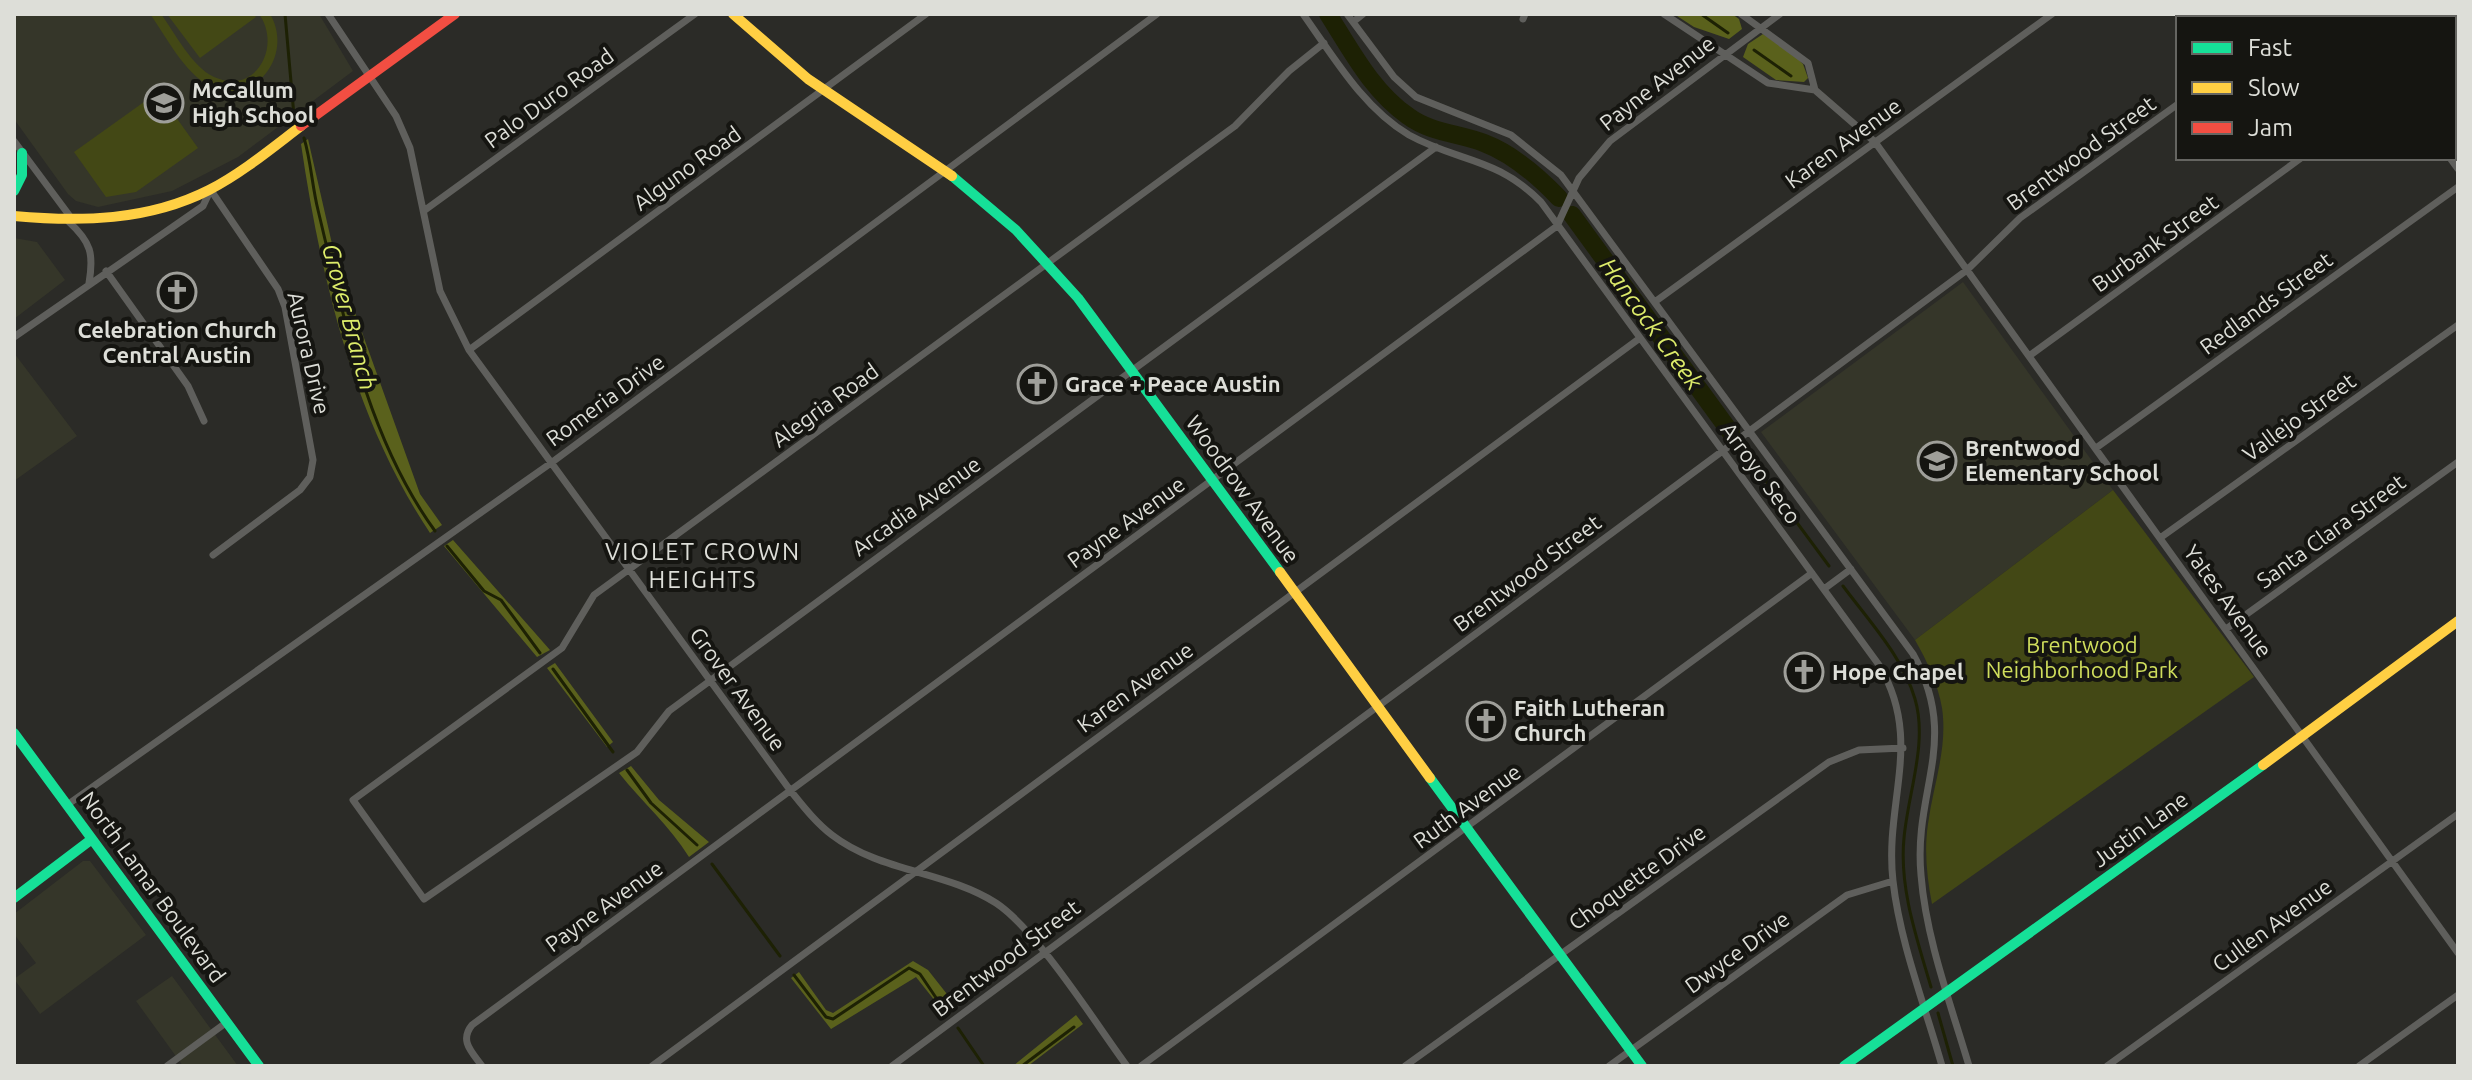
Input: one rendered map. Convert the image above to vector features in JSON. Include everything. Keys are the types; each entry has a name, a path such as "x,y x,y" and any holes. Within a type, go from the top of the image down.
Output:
{"street":[{"name":"Grover Avenue","path":"328,14 406,137 425,210 440,291 469,350 790,790 832,836 876,859 958,884 1000,906 1042,952 1127,1066"},
{"path":"14,216 70,220 127,217 210,189 455,14"},
{"name":"Palo Duro Road","path":"425,210 695,14"},
{"name":"Woodrow Avenue","path":"733,14 770,50 822,91 945,171 1000,215 1049,263 1642,1066"},
{"name":"Alguno Road","path":"469,350 926,14"},
{"name":"Romeria Drive","path":"67,805 551,463 1157,14"},
{"name":"Arroyo Seco","path":"1303,14 1374,108 1399,128 1436,147 1481,160 1505,173 1541,202 1886,678 1899,711 1903,748 1892,831 1893,881 1901,922 1942,1066"},
{"name":"Arroyo Seco","path":"1347,14 1394,77 1416,97 1511,135 1551,164 1656,301 1913,654 1933,700 1936,747 1921,832 1920,872 1947,991 1969,1066"},
{"path":"1353,22 1363,14"},
{"path":"1664,14 1768,83 1815,90 1808,63 1741,14"},
{"name":"Payne Avenue","path":"482,1066 466,1043 466,1033 790,790 1557,226 1579,178 1619,132 1780,14"},
{"name":"Karen Avenue","path":"1656,301 2052,14"},
{"name":"Alegria Road","path":"424,899 353,800 562,648 594,595 1235,126 1289,71 1324,43"},
{"name":"Yates Avenue","path":"1815,90 1875,142 2458,953"},
{"name":"Brentwood Street","path":"892,1066 1967,270 2020,218 2176,105"},
{"path":"14,141 90,244 93,253 89,283"},
{"name":"Arcadia Avenue","path":"424,899 637,752 669,711 709,680 1436,147"},
{"path":"14,191 22,175 22,153"},
{"name":"Burbank Street","path":"2029,356 2298,160"},
{"name":"Redlands Street","path":"2096,448 2458,187"},
{"path":"14,337 203,206 210,189"},
{"name":"Aurora Drive","path":"210,189 278,289 285,307 312,448 312,468 300,490 213,555"},
{"path":"106,271 188,386 204,421"},
{"name":"Vallejo Street","path":"2160,538 2458,325"},
{"name":"Karen Avenue","path":"652,1066 1640,338"},
{"name":"Santa Clara Street","path":"2226,629 2458,462"},
{"path":"1824,589 1851,569"},
{"name":"Ruth Avenue","path":"1141,1066 1812,573"},
{"name":"Justin Lane","path":"1844,1066 2458,621"},
{"name":"North Lamar Boulevard","path":"14,733 259,1066"},
{"name":"Choquette Drive","path":"1405,1066 1829,762 1859,750 1903,748"},
{"name":"Cullen Avenue","path":"2107,1066 2458,814"},
{"path":"14,898 92,839"},
{"name":"Dwyce Drive","path":"1609,1066 1847,895 1893,881"},
{"path":"2359,1066 2458,995"},
{"path":"167,1066 227,1022"}],"shaded area":[{"name":"McCallum High School","path":"14,14 319,14 353,71 238,157 172,191 98,207 76,201 68,194 14,119"},
{"path":"14,238 37,242 65,280 14,319"},
{"name":"Brentwood Elementary School","path":"1963,282 2113,490 1915,640 1761,432"},
{"path":"14,353 77,436 14,481"},
{"path":"83,861 90,861 146,935 40,1014 14,979 36,963 14,934 14,914"},
{"path":"172,976 238,1066 183,1066 136,1001"}],"green space":[{"path":"150,14 161,14 198,66 214,77 229,81 242,80 261,65 268,40 259,14 270,14 276,29 274,60 256,83 242,89 227,91 210,86 184,63"},
{"path":"167,14 253,14 256,17 200,58"},
{"path":"1674,14 1732,14 1739,19 1742,29 1729,39 1694,27"},
{"path":"1763,34 1803,64 1808,78 1804,82 1776,80 1743,57 1748,44"},
{"path":"158,92 198,148 136,192 106,197 74,152"},
{"path":"308,139 335,257 420,494 442,525 430,533 403,489 381,443 344,346 309,195 301,144"},
{"name":"Brentwood Neighborhood Park","path":"2113,490 2254,677 1932,904 1927,834 1942,752 1943,723 1935,681 1915,640"},
{"path":"453,540 550,650 537,657 444,546"},
{"path":"555,663 613,742 607,747 547,668"},
{"path":"631,766 659,800 709,842 689,857 619,773"},
{"path":"913,961 928,970 954,1003 943,1011 916,977 831,1029 791,978 799,972 826,1010 833,1013"},
{"path":"1076,1015 1083,1024 1028,1066 1013,1066"}],"waterway":[{"name":"Grover Branch","path":"285,14 294,116"},
{"name":"Hancock Creek","path":"1328,14 1363,69 1395,106 1426,126 1484,143 1505,153 1534,174 1559,198"},
{"path":"1701,14 1728,33"},
{"path":"1754,50 1791,76"},
{"name":"Grover Branch","path":"304,138 316,201 361,376 392,457 435,531"},
{"name":"Hancock Creek","path":"1572,215 1731,433"},
{"name":"Hancock Creek","path":"1741,447 1829,566"},
{"name":"Grover Branch","path":"447,546 484,591 501,600 540,653"},
{"name":"Hancock Creek","path":"1843,586 1894,654 1915,699 1918,750 1904,838 1904,876 1910,913 1931,987"},
{"name":"Grover Branch","path":"553,669 613,752"},
{"name":"Grover Branch","path":"627,770 651,803 697,845"},
{"name":"Grover Branch","path":"712,864 780,956"},
{"name":"Grover Branch","path":"794,975 826,1017 833,1019 909,968 920,974 945,1011"},
{"name":"Hancock Creek","path":"1938,1013 1953,1066"},
{"name":"Grover Branch","path":"1022,1066 1074,1027"},
{"name":"Grover Branch","path":"958,1028 984,1066"}],"traffic: fast":[{"path":"14,191 22,175 22,153"},
{"path":"952,176 1016,230 1078,298 1280,572"},
{"path":"14,733 259,1066"},
{"path":"1844,1066 2263,765"},
{"path":"1430,778 1642,1066"},
{"path":"14,898 92,839"}],"traffic: slow":[{"path":"733,14 808,79 952,176"},
{"path":"14,216 89,219 162,208 221,183 301,126"},
{"path":"1280,572 1430,778"},
{"path":"2263,765 2458,621"}],"traffic: jam":[{"path":"301,126 455,14"}],"place":[{"name":"McCallum High School","path":"164,103"},
{"name":"Celebration Church Central Austin","path":"177,292"},
{"name":"Grace + Peace Austin","path":"1037,384"},
{"name":"Brentwood Elementary School","path":"1937,461"},
{"name":"Hope Chapel","path":"1804,672"},
{"name":"Faith Lutheran Church","path":"1486,721"}],"district":[{"name":"VIOLET CROWN HEIGHTS","path":"703,566"}]}
